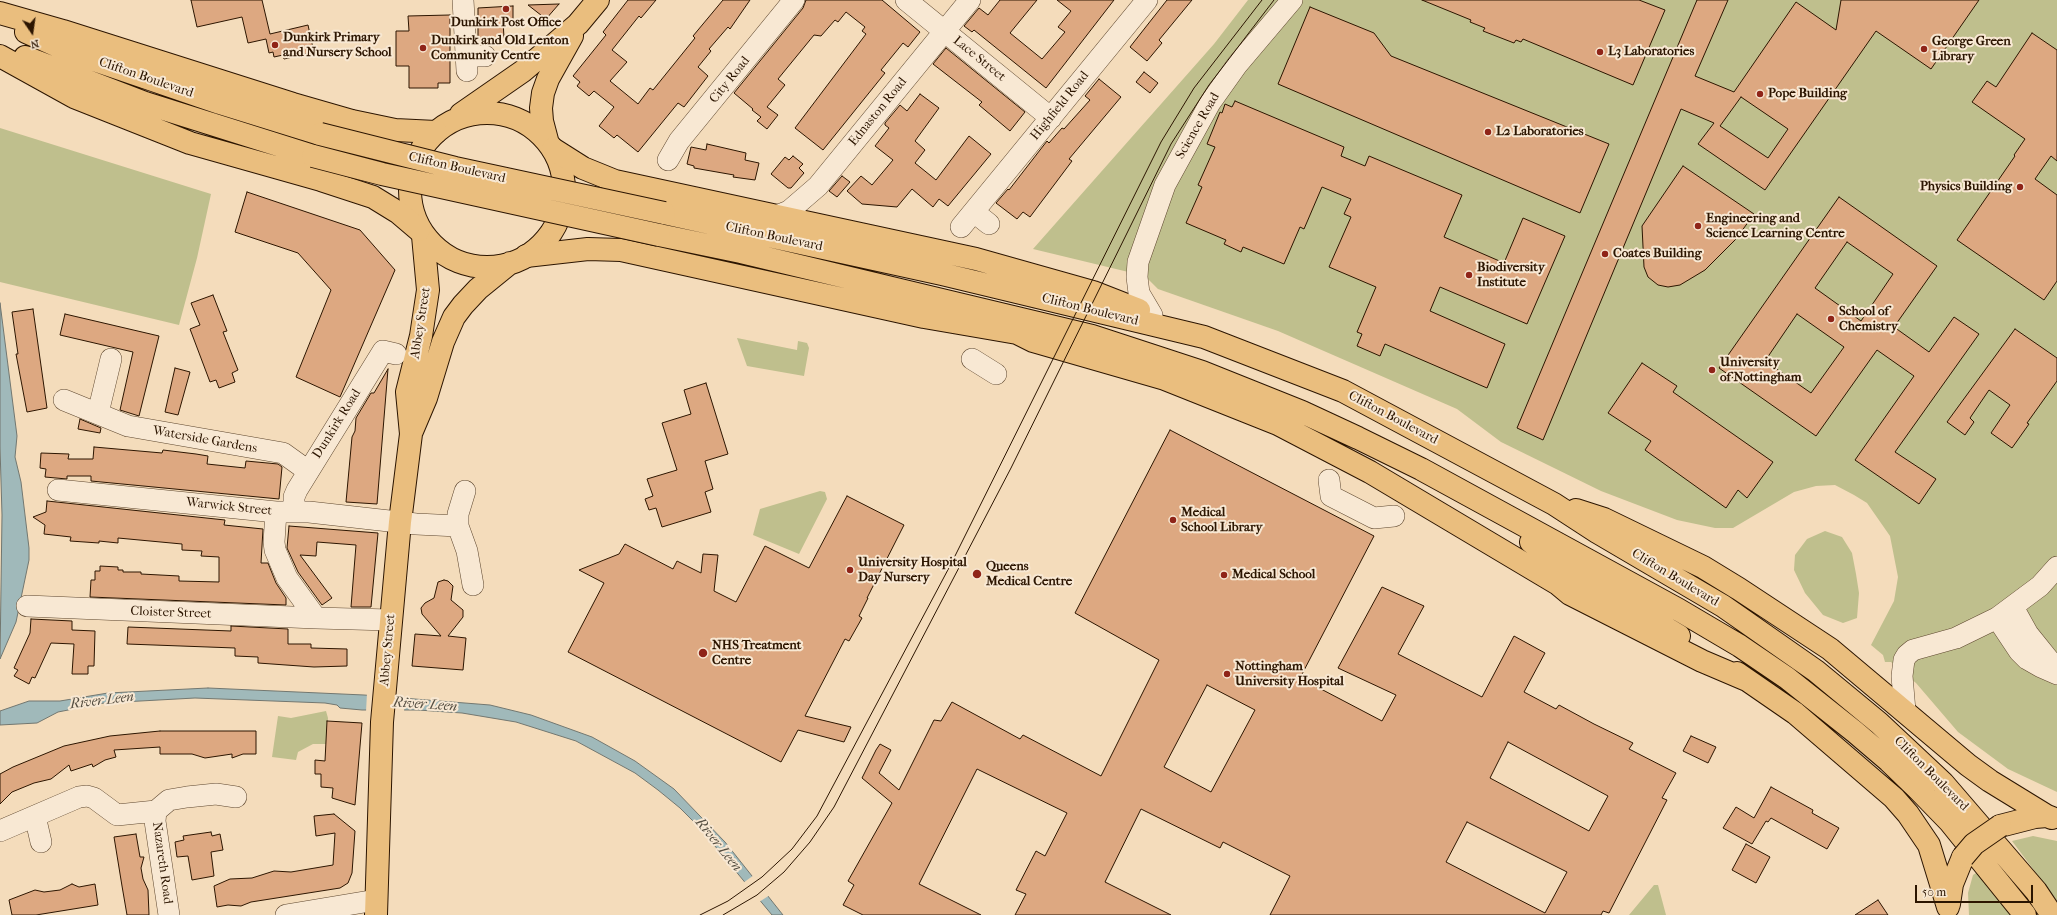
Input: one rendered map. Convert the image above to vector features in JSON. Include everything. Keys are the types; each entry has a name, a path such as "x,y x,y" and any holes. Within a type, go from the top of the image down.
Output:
{"main road":[{"path":"578,24 598,0"},
{"path":"0,13 77,35 293,104 345,119 396,130 436,132"},
{"name":"Clifton Boulevard","path":"0,21 71,52 220,103 320,134 455,168 942,274 1204,337 1343,391 1554,504 1597,532 1723,606 1816,671 1879,723 1943,783 2036,892 2052,915"},
{"name":"Abbey Street","path":"376,908 382,722 390,620 411,434 407,392 421,336 428,290 421,233 414,214 412,178 417,162 425,145 436,132 523,71 578,24"},
{"name":"Abbey Street","path":"411,434 426,398 443,342 454,317 478,289 540,245 548,236 560,214 564,196 563,178 559,162 550,144 542,122 543,93 548,79 578,24"},
{"name":"Clifton Boulevard","path":"0,48 145,103 313,156 382,174 741,252 1037,322 1125,347 1202,372 1302,412 1358,438 1475,499 1679,610 1740,646 1788,678 1822,704 1889,760 1950,822 2025,915"},
{"path":"0,56 74,97 190,143 321,180 373,197 399,213 438,250 450,258 464,264 479,266 588,249 621,250 924,317 1017,333 1125,347"},
{"path":"454,119 472,113 491,112 510,115 527,123 550,144 583,168 615,181 976,259 1093,292 1204,337"},
{"path":"1017,333 1033,341 1165,379 1278,424 1370,472 1558,584 1570,594 1702,661 1749,680"},
{"path":"1475,499 1562,565 1634,607 1749,680 1821,734 1899,803 1908,814 1929,845 1949,911"},
{"path":"1554,504 1604,519 1703,567 1830,649 1905,711 1943,745 1974,769 2052,818"},
{"path":"1949,911 1952,884 1964,857 1974,844 1991,830 2000,826 2021,820 2052,818"}],"street":[{"path":"463,0 473,61"},
{"name":"City Road","path":"668,160 679,141 794,0"},
{"name":"Lace Street","path":"906,0 1051,118"},
{"name":"Ednaston Road","path":"778,215 789,211 818,186 970,0"},
{"name":"Highfield Road","path":"975,221 1051,118 1147,0"},
{"name":"Science Road","path":"1152,315 1139,293 1137,270 1142,248 1165,185 1203,114 1237,65 1292,0"},
{"name":"Dunkirk Road","path":"316,618 287,578 275,550 274,542 285,512 308,471 383,351 396,354"},
{"path":"98,413 111,359"},
{"path":"972,359 996,374"},
{"name":"Waterside Gardens","path":"64,400 128,426 284,453 308,471"},
{"path":"1329,480 1331,496 1374,518 1394,516"},
{"name":"Warwick Street","path":"58,490 285,512 458,526"},
{"path":"465,491 458,514 458,526 467,551 473,585"},
{"path":"1905,711 1902,676 1904,660 1907,655 1913,650 1949,640 2005,612 2040,586 2057,567"},
{"name":"Cloister Street","path":"27,606 316,618"},
{"path":"2005,612 2028,634 2057,670"},
{"path":"2005,612 2019,651 2027,659 2057,674"},
{"path":"316,618 390,620"},
{"name":"Nazareth Road","path":"0,831 79,797 87,796 94,798 118,815 156,811 169,800 216,794 236,797"},
{"name":"Nazareth Road","path":"156,811 155,820 169,915"},
{"path":"35,816 41,842"},
{"path":"286,915 376,908"}],"green space":[{"name":"University of Nottingham","path":"1248,0 2057,0 2057,792 2008,769 1958,732 1916,683 1891,662 1885,662 1883,655 1871,645 1894,601 1898,577 1890,536 1867,503 1854,495 1835,485 1816,486 1794,492 1733,528 1715,528 1677,520 1601,491 1501,442 1457,409 1278,331 1158,289 1145,276 1033,249 1214,44"},
{"path":"0,128 211,194 197,258 179,325 0,282"},
{"path":"737,338 797,350 798,341 807,343 809,348 804,376 747,366"},
{"path":"820,491 825,492 827,499 799,554 753,535 760,509"},
{"path":"1825,531 1842,537 1852,553 1859,593 1857,618 1843,623 1823,615 1805,593 1794,570 1795,555 1807,539"},
{"path":"326,711 328,718 326,744 313,744 298,752 296,760 272,757 278,716 291,718"},
{"path":"2033,836 2057,841 2057,901 2012,841"},
{"path":"1976,873 1982,878 2010,915 1969,915 1968,893 1973,875"},
{"path":"1654,885 1658,885 1666,915 1629,915"}],"water":[{"path":"0,303 17,436 15,457 21,482 29,548 29,560 16,622 0,659 2,515 0,447"},
{"name":"River Leen","path":"208,688 364,695 490,705 531,715 592,737 635,761 674,789 725,842 783,915 772,915 700,828 680,808 635,773 576,741 516,722 462,713 418,710 362,710 340,708 337,705 325,703 195,698 104,703 58,712 37,723 0,725 0,711 29,701 60,701 108,693"}],"pier":[{"path":"367,693 405,696 404,712 366,712"},
{"path":"754,875 770,895 759,902 743,883"}],"building":[{"path":"191,0 262,0 270,34 308,25 313,48 309,49 310,53 284,59 283,55 274,57 273,52 269,53 266,39 248,43 242,17 197,27"},
{"path":"628,0 656,0 641,18 639,16 612,50 627,62 610,81 638,104 650,88 653,90 695,38 693,36 723,0 750,0 730,29 728,27 709,49 711,51 698,67 708,76 684,107 678,103 638,152 617,135 614,138 599,126 614,107 594,91 589,96 577,86 580,82 573,76 606,35 603,32"},
{"path":"806,0 882,0 920,32 908,47 903,43 881,70 885,73 823,150 795,128 866,34 862,31 865,27 846,12 838,22 835,20 821,36 814,35 778,79 785,85 767,107 778,115 767,129 757,121 761,117 734,93 803,8"},
{"path":"1000,0 1037,0 1010,33 1042,59 1065,32 1058,27 1071,11 1057,0 1114,0 1046,88 974,30 972,32 964,26 979,8 988,15"},
{"path":"1167,0 1192,0 1159,40 1162,43 1147,61 1130,47"},
{"name":"L3 Laboratories","path":"1422,0 1639,0 1665,10 1633,85 1523,39 1521,42 1516,40 1514,43 1483,31 1485,28 1470,22 1471,20"},
{"path":"1697,0 1728,0 1695,76 1734,92 1796,2 1836,30 1841,0 1979,0 1931,69 1876,31 1765,190 1698,144 1714,123 1681,109 1543,440 1517,428","holes":["1741,97 1788,129 1768,158 1720,126"]},
{"path":"559,4 546,19 528,5"},
{"path":"513,6 513,20 503,20 504,38 478,39 478,8"},
{"name":"L2 Laboratories","path":"1310,7 1374,33 1391,56 1609,144 1580,213 1278,84"},
{"name":"Dunkirk and Old Lenton Community Centre","path":"450,15 450,83 438,83 438,88 409,88 409,66 396,66 396,31 409,31 408,16"},
{"name":"Physics Building","path":"2032,33 2057,50 2057,161 2051,156 2035,179 2057,195 2057,281 2044,300 1957,240 2025,139 1972,102 1987,81 1996,87"},
{"path":"946,48 1025,112 1010,131 979,105 982,102 933,64"},
{"path":"1144,72 1158,83 1150,93 1136,82"},
{"path":"1099,79 1121,97 1069,159 1072,161 1030,217 1023,212 1017,219 996,203 1008,189 1009,190 1047,141 1049,143 1062,128 1064,129 1090,100 1085,96"},
{"path":"920,94 939,108 915,141 925,150 915,163 936,180 969,136 991,154 948,206 939,199 933,207 912,189 897,207 862,204 847,191 861,176 872,185 893,160 875,146 889,128 885,125 885,123 900,105 907,111"},
{"path":"1235,101 1344,147 1341,156 1365,166 1369,156 1462,195 1444,237 1504,263 1523,218 1565,236 1527,324 1440,287 1430,311 1505,344 1487,388 1385,344 1380,356 1357,346 1362,334 1357,332 1376,287 1329,267 1351,217 1344,214 1351,199 1322,187 1304,229 1300,227 1284,264 1243,247 1241,252 1224,244 1226,240 1186,223 1202,187 1198,185 1215,147 1207,144 1220,112 1222,113 1225,104 1232,107"},
{"path":"707,144 746,153 745,160 759,163 755,180 733,177 734,175 694,168 694,166 687,164 691,147 706,150"},
{"path":"793,156 803,164 799,168 804,173 791,188 788,188 771,174 785,157 789,160"},
{"name":"Engineering and Science Learning Centre","path":"1683,166 1754,214 1736,239 1705,270 1680,285 1668,287 1658,285 1648,277 1644,267 1642,226"},
{"path":"842,176 850,182 837,197 829,191"},
{"path":"247,192 360,230 395,270 340,397 296,377 331,290 298,253 235,232"},
{"name":"School of Chemistry","path":"1839,197 1937,266 1894,327 1929,352 1954,317 1979,334 1895,452 1936,479 1919,504 1855,460 1914,376 1877,350 1816,436 1719,368","holes":["1847,242 1893,274 1861,321 1815,288","1797,314 1844,347 1811,393 1765,361"]},
{"path":"213,295 227,331 223,332 238,370 232,373 235,382 219,388 216,380 210,382 190,329 200,325 191,303"},
{"path":"33,309 47,408 27,412 16,354 18,354 12,312"},
{"path":"65,314 159,336 139,416 120,410 133,352 60,335"},
{"path":"2015,329 2057,358 2057,381 2027,423 2029,424 2012,448 1991,433 2010,405 1989,390 1970,418 1974,422 1965,435 1947,422"},
{"path":"1642,363 1677,386 1673,392 1773,462 1747,498 1738,490 1726,508 1645,450 1651,441 1608,413"},
{"path":"175,368 190,372 178,415 165,412"},
{"path":"388,369 377,504 346,502 352,437 355,431 356,418 371,393 374,393"},
{"path":"706,383 728,454 705,461 713,489 705,492 711,512 662,527 656,508 649,510 645,499 653,496 647,479 677,470 662,423 691,414 684,390"},
{"path":"80,419 101,428 100,433 78,429"},
{"name":"Nottingham University Hospital","path":"1170,430 1374,536 1300,678 1382,721 1396,695 1338,668 1382,587 1424,606 1398,654 1482,697 1514,636 1545,653 1524,692 1556,709 1559,705 1633,743 1629,749 1676,773 1662,798 1667,800 1609,913 1603,911 1601,915 1270,915 1290,876 1223,842 1220,848 1141,809 1105,882 1171,915 1015,915 1026,894 1016,890 1036,851 1045,856 1067,813 977,769 919,884 981,915 863,915 843,905 854,885 848,881 892,803 862,778 876,750 880,744 891,750 879,773 899,790 934,720 941,721 952,702 1020,739 1023,735 1101,776 1159,660 1075,613","holes":["1207,685 1255,710 1211,792 1164,767","1508,742 1608,796 1589,831 1490,778","1467,822 1567,872 1545,913 1446,862"]},
{"path":"94,447 162,453 163,450 196,454 208,456 207,464 245,468 246,461 278,464 282,467 279,499 91,481 91,476 67,476 67,479 45,477 46,469 40,468 41,453 69,454 68,459 93,459"},
{"name":"NHS Treatment Centre","path":"847,496 904,525 867,598 859,616 862,618 849,641 845,639 805,716 851,727 844,742 798,730 781,762 568,652 604,583 579,570 619,554 625,544 673,569 677,561 701,573 703,554 718,555 714,591 736,602 765,546 809,568"},
{"path":"47,501 225,520 224,525 263,529 261,563 268,563 276,583 286,598 286,605 90,597 91,580 95,580 95,571 100,571 100,566 118,567 118,570 123,570 123,572 141,572 141,574 179,576 179,581 219,582 219,557 201,556 202,551 182,550 182,544 118,538 118,543 99,541 99,543 70,541 71,537 44,534 45,525 33,517 46,512"},
{"path":"289,526 378,533 371,607 351,607 356,545 317,542 316,556 300,555 332,598 322,605 298,572 287,548"},
{"path":"444,580 448,581 453,586 451,600 463,610 463,617 448,636 466,638 463,670 412,666 415,634 441,636 422,614 421,608 425,603 434,598 438,582"},
{"path":"31,619 72,621 72,630 95,631 94,666 88,666 88,674 72,674 74,644 51,643 35,678 32,677 29,684 14,676 18,670 14,668 30,633"},
{"path":"231,626 288,629 288,644 311,644 311,648 347,649 347,666 314,667 258,663 258,657 235,656 235,648 127,644 128,627 231,631"},
{"path":"327,721 362,723 355,805 332,798 333,788 321,787 321,774 315,774 315,760 325,761"},
{"path":"160,731 256,731 256,754 243,754 232,758 232,754 205,758 192,754 160,754 160,747 114,750 116,757 105,760 93,767 92,764 71,771 69,765 51,779 34,783 12,792 0,804 0,774 13,767 64,746 110,736"},
{"path":"1691,736 1716,747 1708,763 1683,751"},
{"path":"1771,787 1813,810 1812,813 1839,828 1827,849 1771,818 1768,822 1766,821 1752,844 1723,828 1736,807 1754,818"},
{"path":"334,814 355,831 352,873 348,883 340,888 251,902 241,906 228,905 217,907 214,886 230,879 252,878 274,871 291,872 333,865 335,833 316,836 314,816"},
{"path":"211,832 212,836 220,834 223,850 211,852 214,876 192,880 188,856 177,857 175,842 184,840 183,836"},
{"path":"136,834 140,857 144,857 141,868 143,879 148,890 149,915 127,915 114,837"},
{"path":"1746,844 1770,857 1756,883 1732,870"},
{"path":"72,884 79,887 95,884 98,905 36,915 12,915 9,900 35,890 44,892 60,890"},
{"path":"1878,900 1888,915 1855,915"}],"tram line":[{"path":"700,915 728,901 762,877 792,849 817,816 951,564 1161,142 1194,88 1262,0"},
{"path":"723,915 757,895 784,872 810,842 834,807 1011,468 1171,144 1209,85 1274,0"}],"place":[{"name":"Dunkirk Post Office","path":"506,9"},
{"name":"Dunkirk Primary and Nursery School","path":"275,45"},
{"name":"Dunkirk and Old Lenton Community Centre","path":"423,48"},
{"name":"George Green Library","path":"1924,49"},
{"name":"L3 Laboratories","path":"1600,52"},
{"name":"Pope Building","path":"1760,94"},
{"name":"L2 Laboratories","path":"1488,132"},
{"name":"Physics Building","path":"2020,187"},
{"name":"Engineering and Science Learning Centre","path":"1698,226"},
{"name":"Coates Building","path":"1605,254"},
{"name":"Biodiversity Institute","path":"1469,275"},
{"name":"School of Chemistry","path":"1831,319"},
{"name":"University of Nottingham","path":"1712,370"},
{"name":"Medical School Library","path":"1173,520"},
{"name":"University Hospital Day Nursery","path":"850,570"},
{"name":"Queens Medical Centre","path":"977,574"},
{"name":"Medical School","path":"1224,575"},
{"name":"NHS Treatment Centre","path":"703,653"},
{"name":"Nottingham University Hospital","path":"1227,674"}]}
